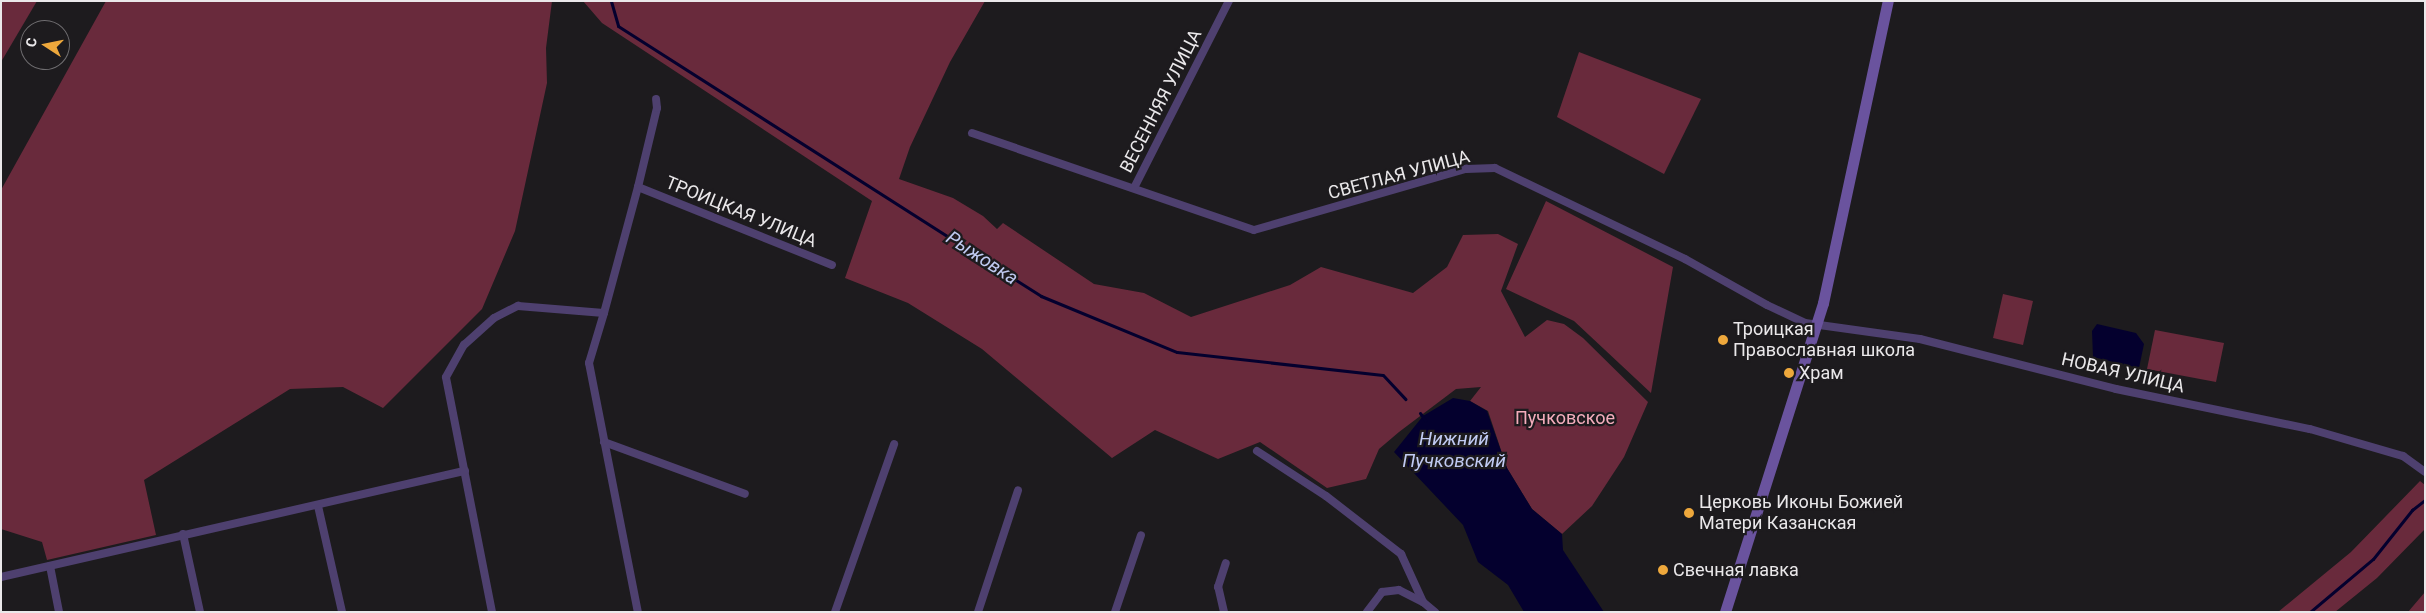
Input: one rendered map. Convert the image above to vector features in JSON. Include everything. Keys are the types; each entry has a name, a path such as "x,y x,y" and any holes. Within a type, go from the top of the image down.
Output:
{"street":[{"name":"ВЕСЕННЯЯ УЛИЦА","path":"1134,188 1229,1"},
{"path":"1725,612 1816,326 1888,1"},
{"name":"ТРОИЦКАЯ УЛИЦА","path":"638,612 589,363 638,187 656,108 656,99"},
{"name":"СВЕТЛАЯ УЛИЦА","path":"972,133 1254,230 1466,170 1495,168 1685,259 1767,305 1816,326"},
{"name":"ТРОИЦКАЯ УЛИЦА","path":"638,187 832,265"},
{"path":"492,612 446,377 464,345 494,318 518,306 604,312"},
{"name":"НОВАЯ УЛИЦА","path":"1816,326 1920,339 2116,389 2310,429 2403,456 2425,472"},
{"path":"604,442 745,494"},
{"path":"835,612 894,444"},
{"path":"1258,451 1326,496 1401,554 1423,602"},
{"path":"1,577 465,471"},
{"path":"978,612 1018,490"},
{"path":"318,506 342,612"},
{"path":"183,534 200,612"},
{"path":"1115,612 1141,535"},
{"path":"1224,612 1218,587 1226,564"},
{"path":"50,566 59,612"},
{"path":"1367,612 1382,592 1399,590 1423,602 1436,612"}],"green space":[{"path":"1,1 37,1 26,20 20,20 20,30 1,62"},
{"path":"106,1 552,1 546,48 547,83 515,231 482,309 383,408 343,387 290,389 144,480 156,535 47,560 42,542 1,529 1,190 68,70 70,70 70,66"},
{"name":"Пучковское","path":"583,1 985,1 950,62 910,147 899,179 953,198 983,216 997,229 1003,223 1094,284 1144,293 1191,317 1290,285 1321,267 1413,293 1447,267 1463,235 1498,234 1518,244 1501,291 1525,337 1547,320 1564,324 1583,338 1648,402 1624,457 1592,506 1562,534 1532,509 1507,468 1488,411 1470,401 1481,387 1456,389 1399,432 1379,449 1366,479 1327,488 1260,442 1218,459 1155,430 1112,458 982,349 908,303 845,278 872,201 602,23"},
{"path":"1579,52 1701,99 1664,174 1557,117"},
{"path":"1546,201 1673,267 1651,393 1574,321 1506,289"},
{"path":"2003,294 2033,301 2023,345 1993,338"},
{"path":"2155,330 2224,343 2216,382 2147,369"},
{"path":"2420,481 2425,485 2425,529 2377,578 2335,612 2278,612 2351,552"},
{"path":"2425,592 2425,612 2408,612"}],"water":[{"path":"2097,324 2136,333 2144,344 2139,368 2093,357 2092,331"},
{"name":"Нижний Пучковский","path":"1453,398 1470,401 1487,411 1507,468 1532,509 1562,534 1563,550 1604,612 1524,612 1508,585 1478,562 1463,525 1394,452 1423,416"}],"waterway":[{"name":"Рыжовка","path":"611,1 618,26 1041,296 1177,352 1383,375 1405,399"},
{"path":"1420,413 1425,420"},
{"path":"2310,612 2373,559 2412,510 2425,500"}],"place":[{"name":"Троицкая Православная школа","path":"1723,340"},
{"name":"Храм","path":"1789,373"},
{"name":"Церковь Иконы Божией Матери Казанская","path":"1689,513"},
{"name":"Свечная лавка","path":"1663,570"}]}
